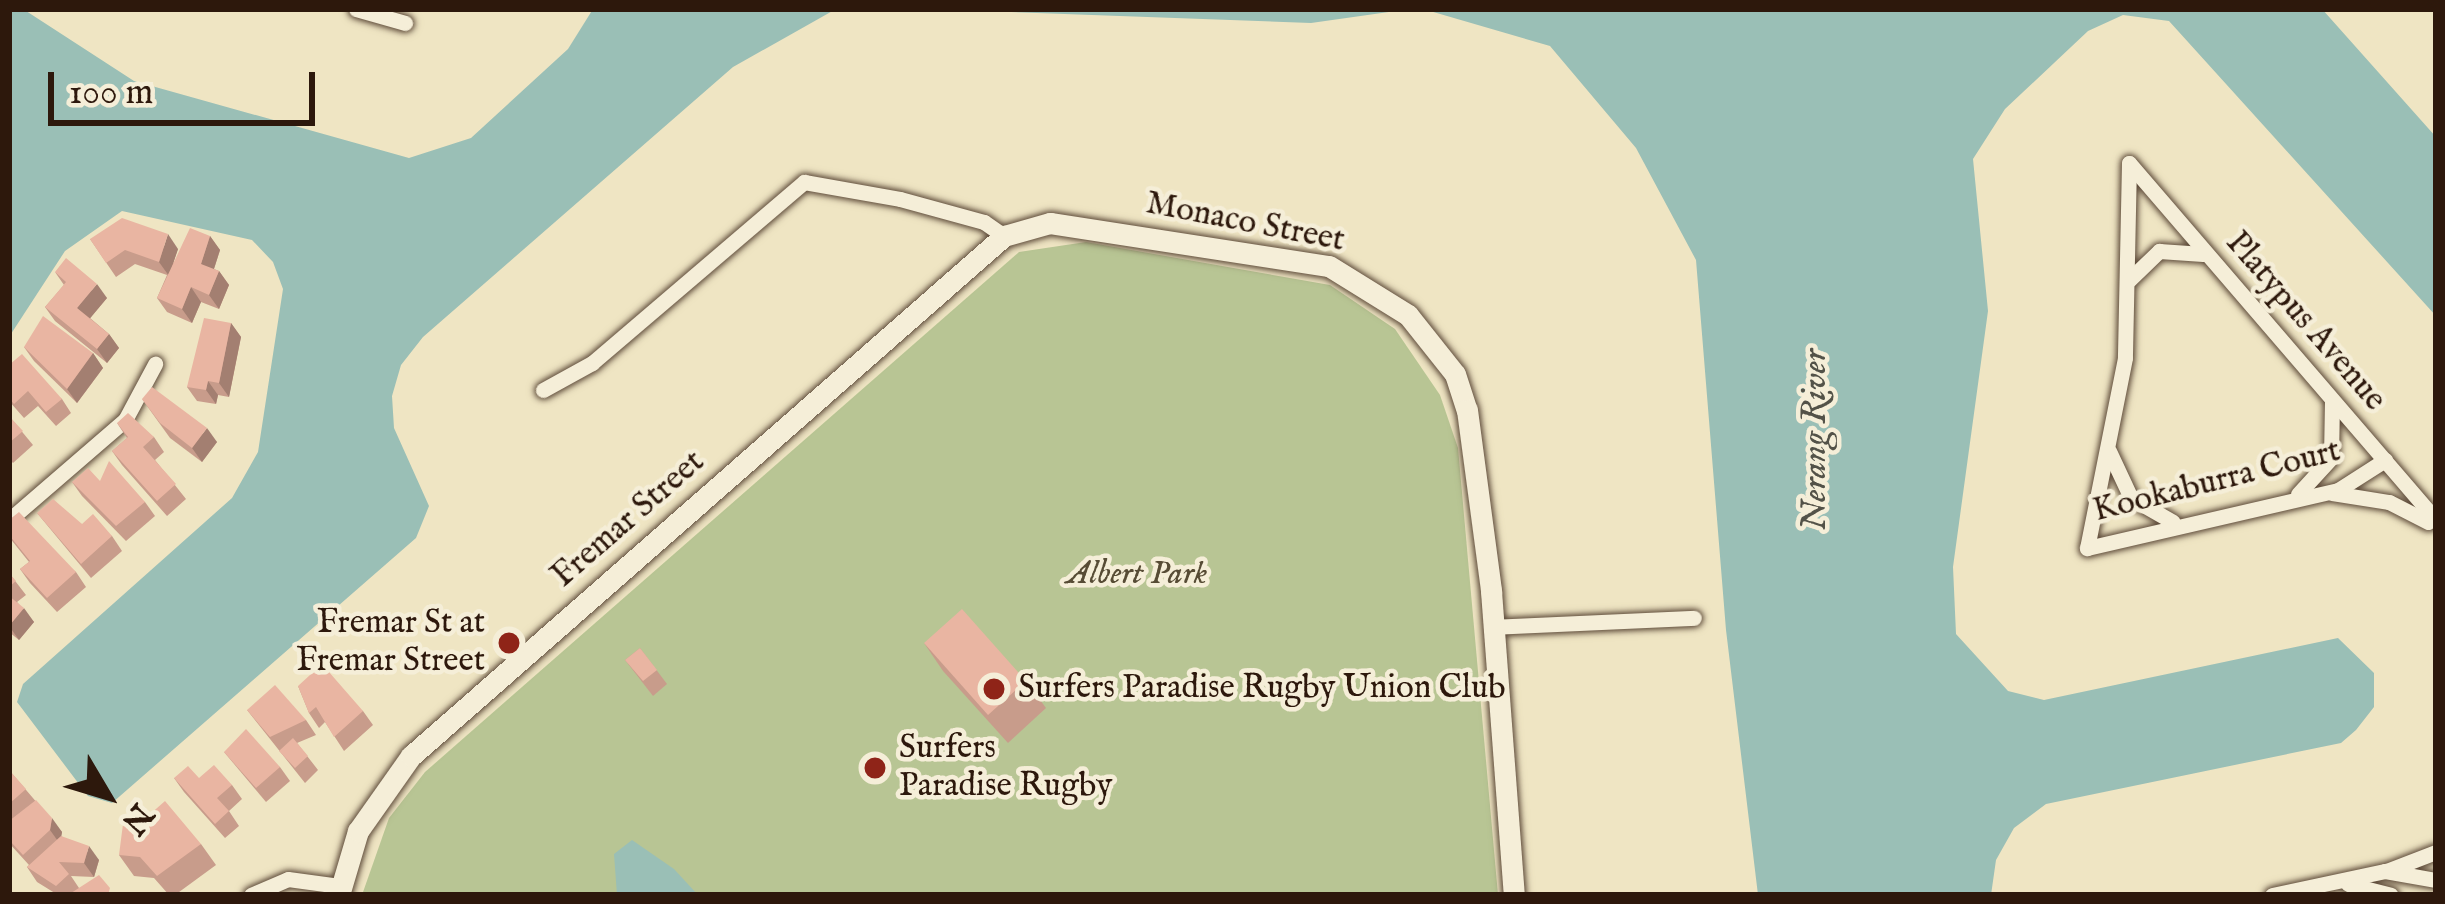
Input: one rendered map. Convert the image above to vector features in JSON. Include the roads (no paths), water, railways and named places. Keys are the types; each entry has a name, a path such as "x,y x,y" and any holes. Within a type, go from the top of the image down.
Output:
{"street":[{"path":"356,9 405,23"},
{"name":"Platypus Avenue","path":"2129,163 2436,523"},
{"name":"Kookaburra Court","path":"2129,163 2128,282 2109,448 2087,548 2349,485 2385,460"},
{"path":"543,390 592,363 804,182 900,199 984,222 1004,236"},
{"name":"Monaco Street","path":"1004,236 1050,223 1329,266 1396,305 1455,374 1467,410 1492,627 1514,895"},
{"name":"Fremar Street","path":"250,895 288,879 339,890 368,811 411,756 1004,236"},
{"path":"2128,282 2148,256 2168,248 2211,259"},
{"path":"9,520 124,419 154,364"},
{"path":"2284,500 2315,482 2331,458 2336,419 2324,387"},
{"path":"2109,448 2134,501 2157,517 2186,521"},
{"path":"2318,493 2389,502 2436,523"},
{"path":"1492,627 1694,618"},
{"path":"2272,895 2381,872 2436,852"},
{"path":"2381,872 2436,880"},
{"path":"2327,883 2391,895"}],"water":[{"path":"9,9 23,9 134,81 409,158 471,138 568,49 593,9 836,9 733,67 423,337 401,365 392,396 394,428 429,506 416,538 112,803 88,796 17,702 23,684 232,498 258,452 283,289 273,262 252,240 122,211 65,251 9,337"},
{"path":"928,9 1410,9 1311,23"},
{"name":"Nerang River","path":"1423,9 2322,9 2436,137 2436,316 2169,21 2123,15 2088,31 2005,109 1973,159 1988,311 1953,567 1956,634 2008,691 2044,700 2338,638 2374,673 2374,707 2341,743 2046,804 2014,828 1996,860 1991,895 1758,895 1726,630 1696,260 1636,148 1550,46"},
{"path":"632,840 674,869 698,895 617,895 614,854"}],"place":[{"name":"Fremar St at Fremar Street","path":"509,643"},
{"name":"Surfers Paradise Rugby Union Club","path":"994,689"},
{"name":"Surfers Paradise Rugby","path":"875,768"}],"park label":[{"name":"Albert Park","path":"1137,575"}]}
